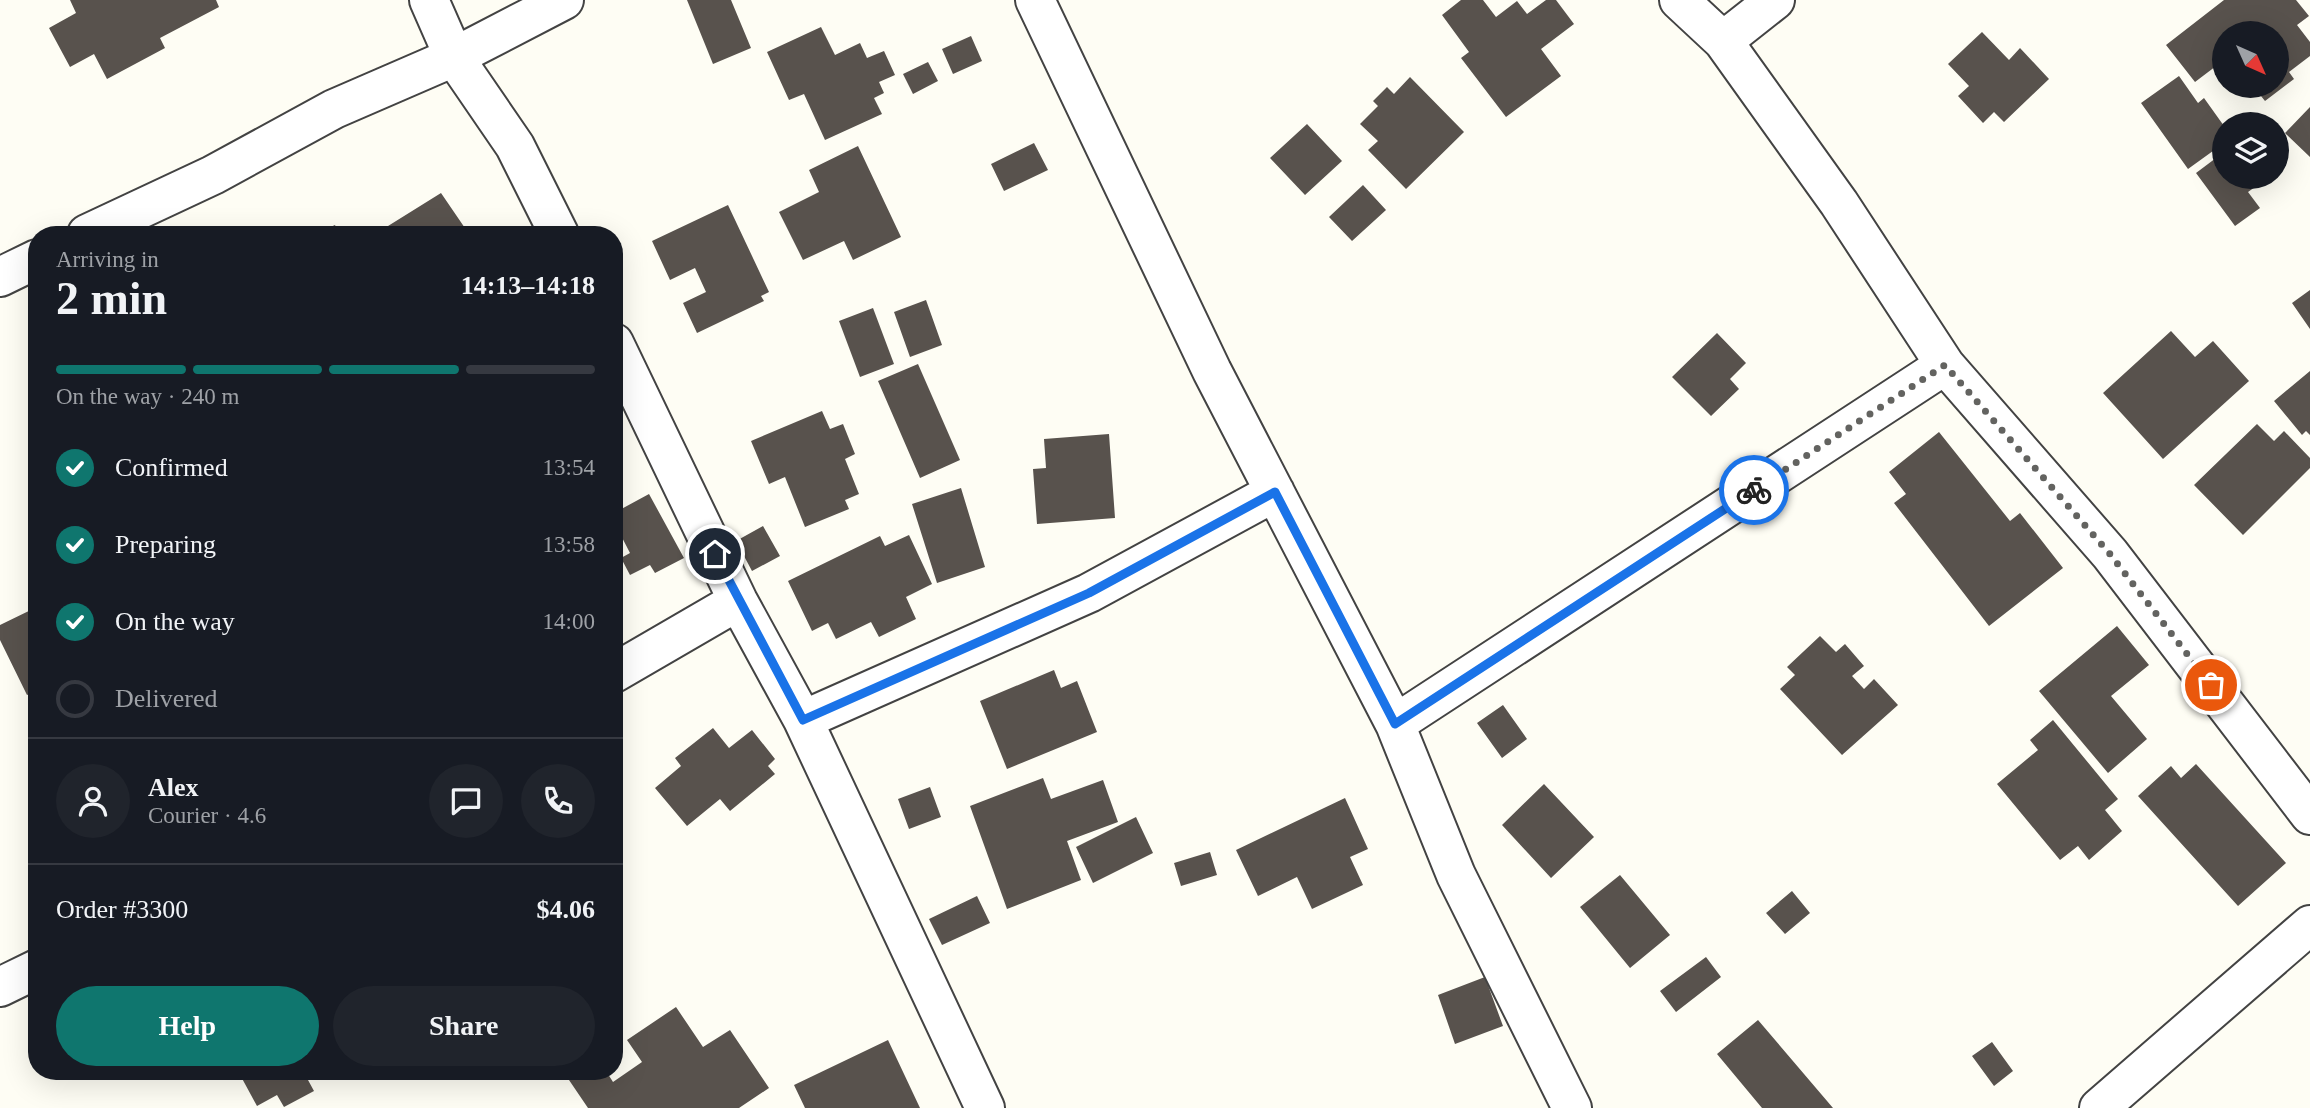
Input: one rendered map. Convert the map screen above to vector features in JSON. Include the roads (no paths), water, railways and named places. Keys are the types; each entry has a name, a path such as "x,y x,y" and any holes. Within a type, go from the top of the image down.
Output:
{"street":[{"path":"429,0 454,57 515,146 555,226"},
{"path":"104,226 213,175 334,109 454,57 564,0"},
{"path":"1035,0 1212,371 1395,724 1456,875 1572,1108"},
{"path":"1679,0 1723,41 1839,203 1945,365 2110,554 2310,815"},
{"path":"1723,41 1775,0"},
{"path":"0,276 28,263"},
{"path":"623,362 738,601 803,720 985,1108"},
{"path":"1395,724 1945,365"},
{"path":"803,720 1089,593 1275,492"},
{"path":"623,668 738,601"},
{"path":"2099,1108 2310,925"},
{"path":"0,987 28,973"}]}
